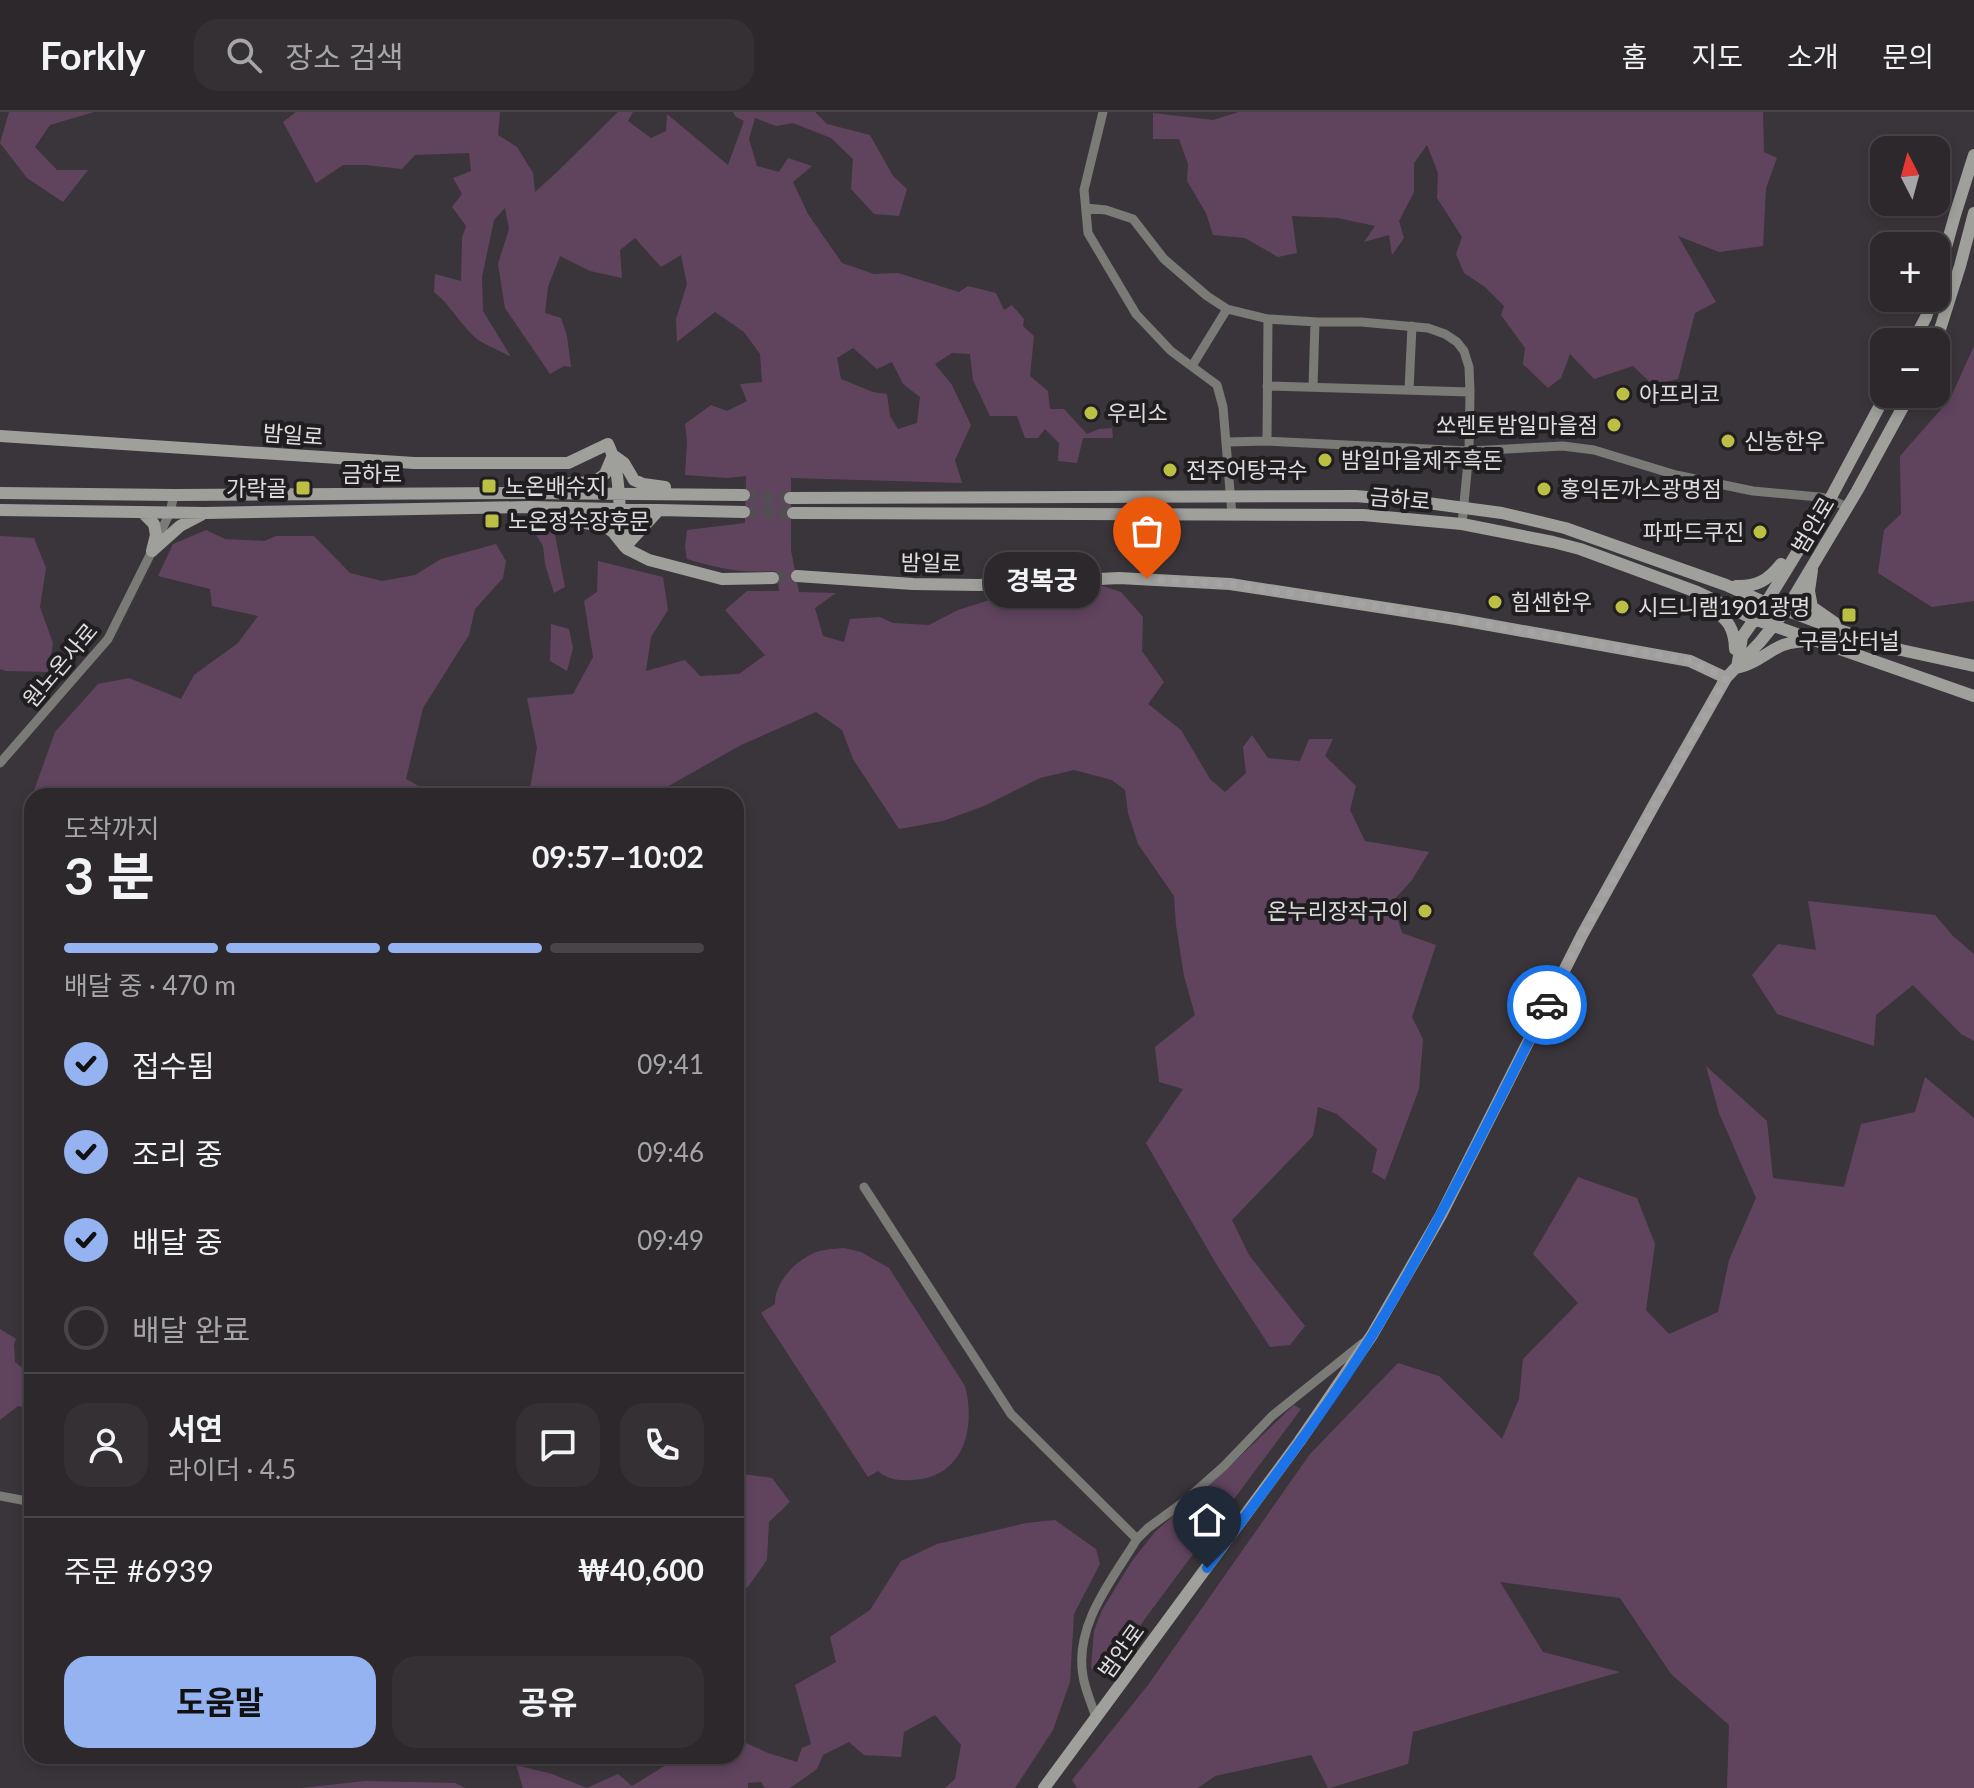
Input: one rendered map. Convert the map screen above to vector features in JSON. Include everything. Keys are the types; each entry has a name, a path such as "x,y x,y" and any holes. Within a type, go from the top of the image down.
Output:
{"main road":[{"path":"1950,233 1974,155"},
{"path":"1940,328 1974,213"},
{"name":"범안로","path":"1737,668 1742,637 1830,499 1879,408"},
{"name":"범안로","path":"1044,1788 1299,1442 1372,1335 1441,1215 1582,935 1726,678 1786,610 1902,408"},
{"name":"밤일로","path":"0,436 414,463 568,463 608,444 613,455"},
{"path":"526,493 557,484 594,482 605,474 613,455"},
{"path":"613,455 618,472 625,547"},
{"path":"613,455 624,463 639,483 700,495"},
{"name":"금하로","path":"0,493 744,495"},
{"name":"금하로","path":"790,498 1355,496 1464,507 1565,528 1726,585 1842,631 1901,650 1974,666"},
{"path":"530,507 606,527 630,552 649,560 722,579 773,578"},
{"name":"금하로","path":"0,510 205,513 530,507 744,512"},
{"path":"625,547 658,511"},
{"path":"142,512 154,524 156,535 152,551"},
{"path":"152,551 185,522 205,513"},
{"name":"금하로","path":"793,513 1363,515 1462,524 1580,549 1697,592 1754,619 1974,696"},
{"path":"1726,585 1762,583 1800,545"},
{"path":"1814,563 1809,591 1812,607 1833,620 1842,631"},
{"name":"밤일로","path":"797,576 913,584 979,585 1119,578 1230,584 1456,619 1690,661 1726,678"},
{"path":"1697,592 1730,623 1735,639 1737,668 1762,659 1785,644 1818,640"}],"street":[{"path":"1103,112 1084,190 1088,233 1136,314 1171,351 1217,385 1223,407 1232,515"},
{"path":"1086,208 1106,210 1133,219 1164,259 1227,309 1268,319 1428,328 1457,342 1464,351 1469,367 1470,392 1469,451 1462,524"},
{"path":"1192,366 1227,309"},
{"path":"1267,441 1268,319"},
{"path":"1313,387 1315,322"},
{"path":"1409,390 1412,326"},
{"path":"1267,386 1470,392"},
{"path":"1227,442 1267,441 1469,451 1563,446 1594,450 1676,475 1753,491 1830,499 1847,507"},
{"name":"원노온사로","path":"0,763 108,639 170,512 174,495"},
{"path":"864,1187 1011,1414 1137,1539"},
{"path":"1096,1718 1083,1676 1082,1653 1090,1616 1137,1539 1224,1466 1272,1416 1372,1335"},
{"path":"0,1496 24,1500"}],"shaded area":[{"path":"9,112 94,112 50,125 35,147 57,170 88,170 63,202 27,178 0,143"},
{"path":"296,112 500,112 498,135 517,147 533,173 535,192 618,112 633,112 628,121 651,138 666,131 667,114 728,165 744,121 733,112 815,112 827,124 870,135 893,176 907,189 899,216 874,214 851,189 853,159 831,138 793,123 776,126 755,118 749,139 757,166 779,172 788,158 812,166 793,182 808,214 842,263 874,274 898,273 959,292 968,286 996,293 1004,310 1012,305 1024,319 1023,326 1034,336 1030,376 1048,391 1050,409 1064,409 1087,434 1112,428 1113,438 1083,438 1077,463 1058,461 1059,443 1045,429 1038,438 1025,438 1017,416 990,416 973,380 970,354 952,353 935,364 952,385 971,425 955,460 962,483 791,478 791,550 799,592 836,593 815,608 823,636 844,642 850,619 880,617 893,623 929,625 958,610 1031,587 1097,584 1121,592 1143,617 1142,651 1164,682 1148,704 1181,730 1210,779 1225,792 1246,773 1243,747 1252,735 1268,758 1300,761 1309,739 1333,739 1325,756 1356,786 1350,810 1365,841 1429,852 1412,880 1392,902 1402,933 1436,945 1412,1017 1423,1039 1419,1089 1385,1180 1372,1172 1377,1149 1337,1114 1318,1107 1313,1136 1232,1220 1249,1255 1305,1326 1290,1345 1270,1347 1218,1267 1146,1143 1183,1089 1159,1082 1155,1047 1195,1015 1184,976 1174,896 1138,844 1128,813 1125,790 1112,780 1074,770 1040,778 984,806 943,821 899,829 853,759 842,730 816,712 741,745 665,788 530,788 537,748 527,698 573,694 593,657 584,601 597,592 598,561 663,577 668,610 651,637 646,671 685,660 700,676 739,674 765,655 725,610 747,591 779,591 777,572 730,570 687,559 685,547 687,530 745,523 746,476 685,475 685,424 711,405 727,411 747,401 740,384 762,382 760,354 744,332 715,312 677,342 676,319 687,284 681,255 661,267 635,238 620,250 622,278 590,271 560,256 548,287 545,313 561,318 571,367 564,366 550,374 505,308 498,264 509,229 505,208 494,220 482,277 483,311 511,357 477,339 434,292 435,274 461,281 462,238 466,226 452,207 462,194 453,178 471,171 469,153 415,155 402,169 343,165 316,183 283,122","holes":["853,348 877,369 892,362 903,384 920,397 917,423 898,429 890,416 887,394 873,392 841,379 837,358"]},
{"path":"1239,112 1763,112 1764,152 1777,158 1766,188 1763,246 1719,252 1678,236 1716,302 1695,313 1678,379 1653,385 1633,366 1594,379 1570,354 1561,378 1548,388 1523,364 1525,348 1501,315 1504,306 1485,287 1464,273 1456,254 1462,237 1437,198 1438,173 1427,145 1414,163 1414,192 1399,221 1404,238 1392,255 1389,235 1364,242 1375,226 1338,218 1292,216 1297,253 1278,257 1245,238 1213,235 1206,213 1187,181 1188,164 1179,139 1153,139 1153,113 1213,120"},
{"path":"1974,346 1974,601 1932,607 1878,573 1884,530 1901,514 1900,456 1942,408 1950,408 1950,399"},
{"path":"527,520 555,535 565,587 554,593 543,546"},
{"path":"206,530 225,539 264,541 276,536 314,536 350,573 382,581 415,575 441,559 496,544 506,561 503,578 475,609 469,635 423,708 406,779 422,788 35,788 55,732 98,684 129,678 181,699 194,675 238,643 258,616 212,606 210,589 158,576 173,544"},
{"path":"0,536 34,538 46,568 40,607 53,643 48,672 0,669"},
{"path":"551,624 569,629 573,648 567,671 550,661"},
{"path":"1808,901 1935,915 1974,954 1974,1041 1961,1034 1913,985 1876,1015 1874,1046 1777,1014 1752,975 1778,944 1816,950"},
{"path":"1706,1066 1767,1121 1773,1178 1844,1187 1861,1124 1915,1112 1925,1077 1974,1118 1974,1788 1727,1788 1729,1725 1671,1674 1620,1598 1500,1582 1543,1652 1620,1672 1413,1732 1408,1764 1330,1788 1311,1755 1215,1776 1198,1788 1077,1788 1072,1780 1148,1685 1310,1454 1398,1363 1439,1376 1502,1439 1519,1399 1523,1359 1578,1303 1533,1254 1578,1177 1637,1198 1655,1244 1646,1310 1669,1334 1718,1312 1729,1260 1756,1198 1719,1113"},
{"path":"844,1248 861,1252 889,1268 965,1386 969,1418 962,1448 944,1470 930,1477 899,1480 878,1471 868,1477 761,1313 775,1304 786,1274 798,1262 819,1251"},
{"path":"0,1329 16,1339 15,1362 24,1369 24,1407 18,1406 0,1420"},
{"path":"1294,1405 1301,1409 1114,1664 1101,1677 1091,1668 1094,1631 1102,1610 1132,1561 1155,1532"},
{"path":"744,1474 772,1478 790,1502 769,1522 767,1560 744,1588"},
{"path":"1055,1520 1096,1549 1100,1564 1074,1614 1070,1682 1053,1730 1015,1788 945,1788 955,1779 961,1745 935,1715 904,1732 901,1757 864,1755 849,1742 823,1755 817,1769 790,1788 765,1788 761,1782 748,1783 748,1788 587,1788 618,1774 632,1786 668,1764 744,1764 744,1742 797,1762 802,1748 811,1744 795,1685 836,1662 830,1637 870,1610 901,1561 937,1544 1026,1523"},
{"path":"516,1765 552,1774 587,1788 523,1788"},
{"path":"365,1781 455,1783 465,1788 301,1788"}],"tunnel":[{"path":"744,495 790,498"},
{"path":"744,512 793,513"},
{"path":"773,578 797,576"}],"way so far":[{"path":"1147,579 1230,584 1456,619 1690,661 1726,678 1582,935 1547,1005"}],"place":[{"name":"아프리코","path":"1623,394"},
{"name":"우리소","path":"1091,413"},
{"name":"쏘렌토밤일마을점","path":"1614,425"},
{"name":"신농한우","path":"1728,441"},
{"name":"밤일마을제주흑돈","path":"1325,460"},
{"name":"전주어탕국수","path":"1170,470"},
{"name":"노온배수지","path":"489,486"},
{"name":"가락골","path":"303,488"},
{"name":"홍익돈까스광명점","path":"1544,489"},
{"name":"노온정수장후문","path":"492,521"},
{"name":"파파드쿠진","path":"1760,532"},
{"name":"경복궁","path":"1147,579"},
{"name":"힘센한우","path":"1495,602"},
{"name":"시드니램1901광명","path":"1622,607"},
{"name":"구름산터널","path":"1849,615"},
{"name":"온누리장작구이","path":"1425,911"}],"route":[{"path":"1207,1568 1372,1335 1441,1215 1547,1005"}]}
